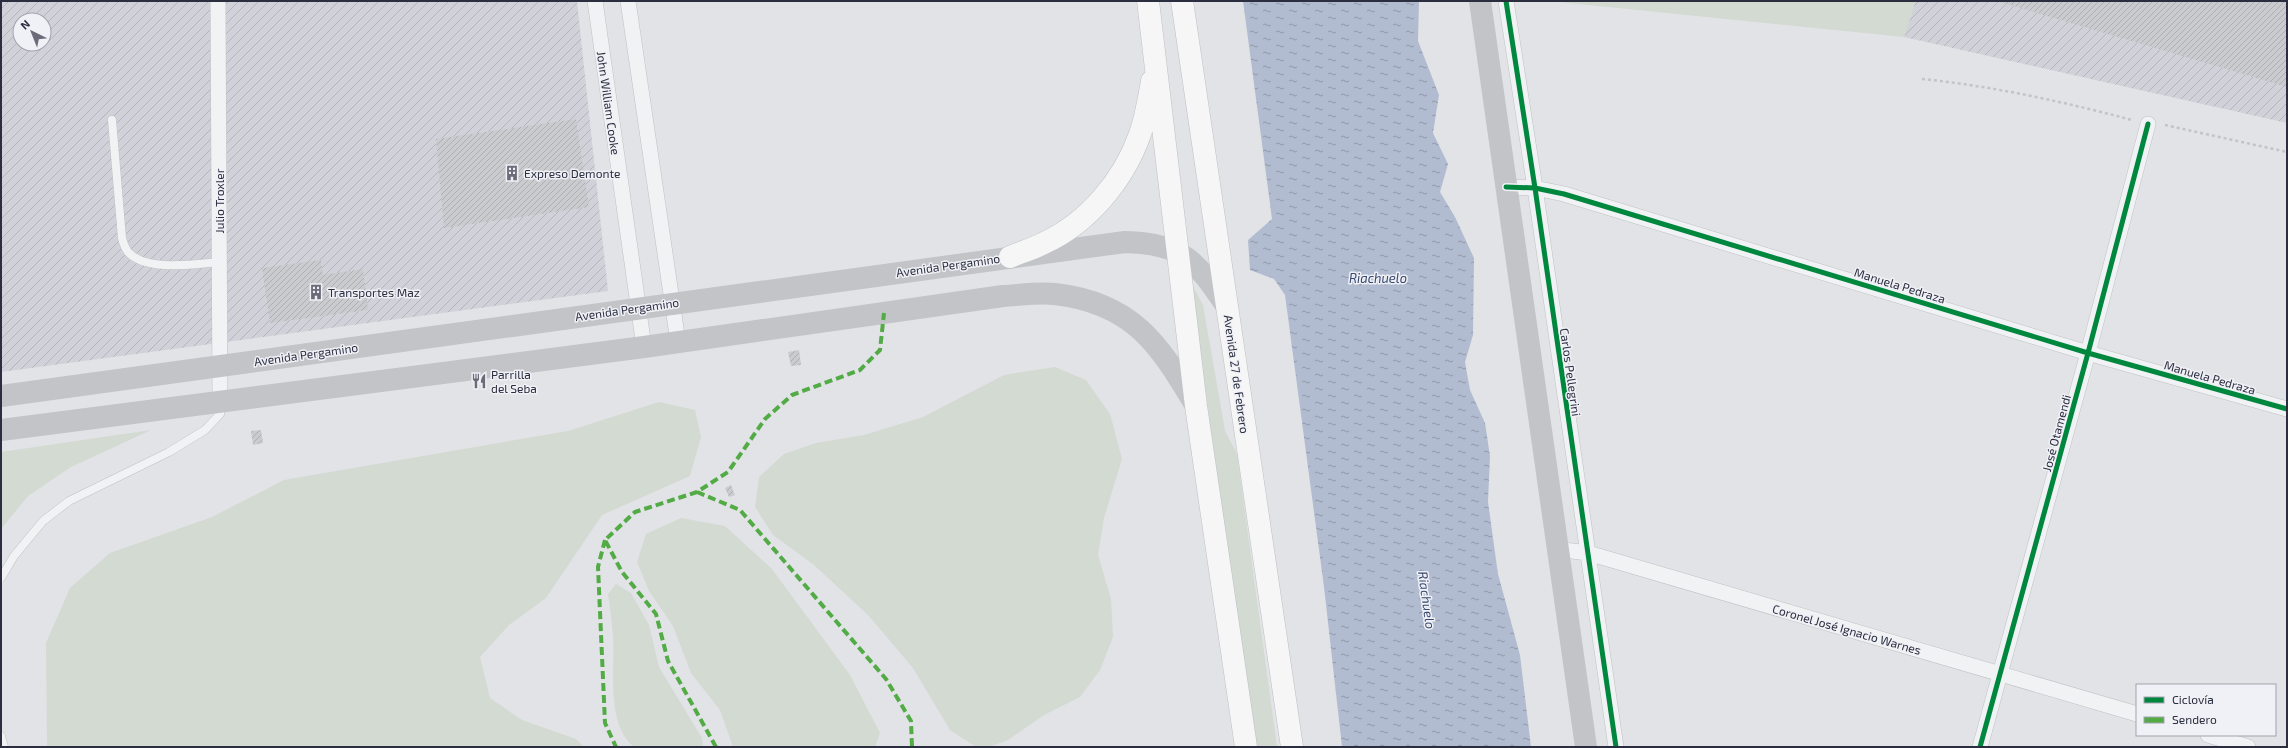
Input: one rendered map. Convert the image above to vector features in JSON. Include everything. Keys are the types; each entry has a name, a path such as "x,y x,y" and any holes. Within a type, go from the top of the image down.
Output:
{"main road":[{"path":"1148,1 1196,406 1246,747"},
{"name":"Avenida 27 de Febrero","path":"1182,1 1292,747"},
{"path":"1480,1 1556,549 1586,747"},
{"path":"1010,256 1045,243 1076,224 1103,198 1125,168 1140,134 1156,60"},
{"name":"Avenida Pergamino","path":"1,396 219,367 1010,256 1125,242 1148,243 1177,251 1198,267 1227,307"},
{"path":"1,430 644,347 1003,296 1054,293 1084,299 1111,309 1132,322 1151,339 1168,359 1196,406"}],"street":[{"name":"Julio Troxler","path":"218,1 220,402"},
{"name":"John William Cooke","path":"595,1 644,347"},
{"path":"628,1 678,342"},
{"name":"Carlos Pellegrini","path":"1506,1 1535,188 1616,747"},
{"name":"José Otamendi","path":"1980,747 2088,353 2148,124"},
{"name":"Manuela Pedraza","path":"1506,187 1535,188 1564,194 2088,353 2287,409"},
{"name":"Coronel José Ignacio Warnes","path":"1556,549 1588,553 2136,714"},
{"path":"2211,736 2248,747"}],"lane":[{"path":"112,120 122,238 128,252 148,262 168,266 219,262"},
{"path":"1,578 14,556 43,522 69,500 169,452 205,430 220,414 220,402"},
{"path":"1,736 4,747"}],"path":[{"path":"1922,79 1947,82 2085,108 2148,124 2175,126 2287,152"}],"shaded area":[{"path":"1,1 577,1 608,291 1,372"},
{"path":"1549,1 1916,1 1904,37"},
{"path":"1915,1 2287,1 2287,123 1904,37"},
{"path":"1191,283 1203,305 1225,431 1237,454 1277,747 1254,747"},
{"path":"1055,367 1086,380 1110,414 1122,459 1104,518 1098,555 1111,599 1113,637 1100,670 1080,697 1044,715 1008,740 989,747 976,747 950,730 913,668 868,615 814,565 773,535 755,507 759,477 784,454 816,443 864,435 923,417 1004,375"},
{"path":"659,402 695,410 701,437 690,476 602,515 546,598 509,625 480,657 490,698 522,720 576,739 584,747 47,747 46,643 70,588 110,553 212,517 284,480 568,431"},
{"path":"151,430 71,467 28,496 1,529 1,452"},
{"path":"681,518 725,526 772,569 850,675 880,733 875,747 733,747 720,710 691,673 673,626 649,591 637,562 646,534"},
{"path":"616,584 631,593 649,625 659,667 702,738 703,747 634,747 625,737 619,725 616,711 613,680 613,637 608,594"}],"water":[{"name":"Riachuelo","path":"1243,1 1419,1 1418,41 1439,95 1433,133 1448,164 1440,192 1455,217 1474,258 1473,335 1465,362 1470,390 1485,423 1490,456 1488,502 1498,574 1520,655 1531,747 1342,747 1324,587 1285,295 1274,279 1250,270 1248,240 1272,219"}],"building":[{"path":"1997,1 2287,1 2287,87"},
{"name":"Expreso Demonte","path":"576,119 589,207 444,228 436,139"},
{"name":"Transportes Maz","path":"321,260 323,275 363,269 368,310 270,323 262,268"},
{"path":"799,350 801,365 791,366 788,352"},
{"path":"261,430 263,443 253,445 251,431"},
{"path":"731,485 735,495 729,497 725,488"}],"marked path":[{"path":"716,747 668,661 656,614 622,572 605,540 635,512 697,492 728,472 765,419 792,395 860,370 880,350 884,313"},
{"path":"697,492 740,510 886,679 911,721 912,747"},
{"path":"605,540 598,567 605,723 616,747"}],"cycle path":[{"path":"1506,1 1535,188 1616,747"},
{"path":"1980,747 2088,353 2148,124"},
{"path":"1506,187 1535,188 1564,194 2088,353 2287,409"}],"place":[{"name":"Expreso Demonte","path":"512,173"},
{"name":"Transportes Maz","path":"316,292"},
{"name":"Parrilla del Seba","path":"479,381"}]}
